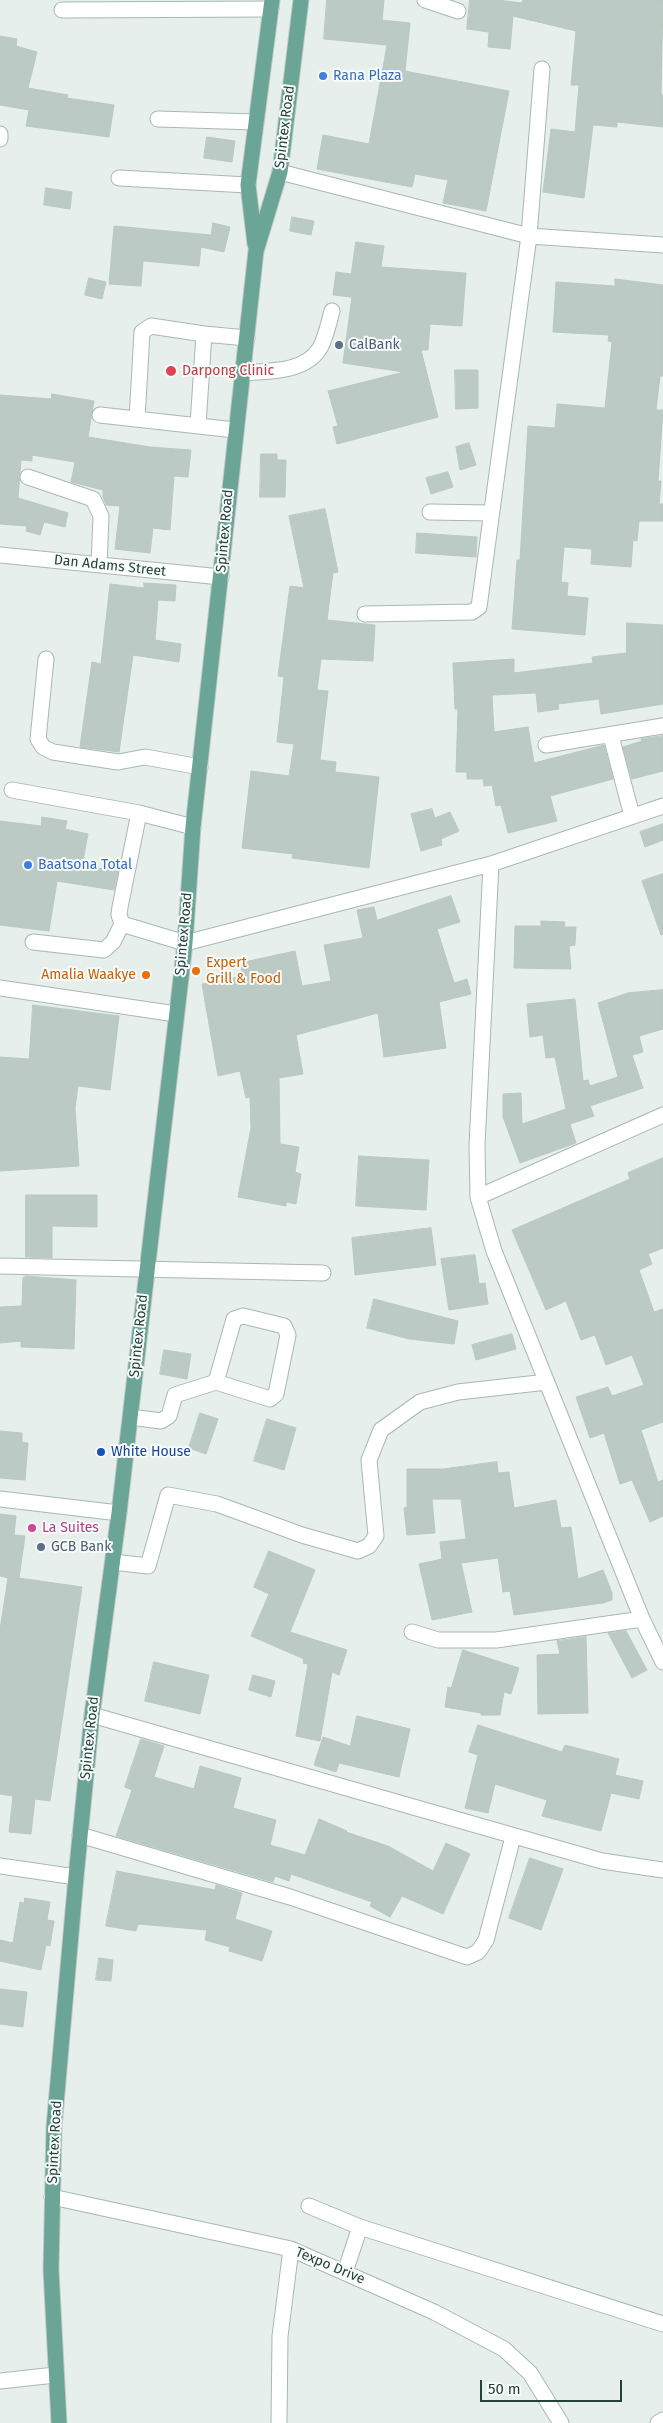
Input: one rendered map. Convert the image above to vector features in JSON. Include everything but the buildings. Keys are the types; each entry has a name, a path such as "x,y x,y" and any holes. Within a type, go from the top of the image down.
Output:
{"main road":[{"name":"Spintex Road","path":"58,2423 52,2270 54,2128 80,1834 92,1715 119,1513 185,944 193,827 256,251 280,172 301,0"},
{"name":"Spintex Road","path":"256,251 248,186 271,4"}],"street":[{"path":"425,0 458,11"},
{"path":"62,10 271,4"},
{"path":"365,614 472,612 479,607 487,560 490,513 528,236 542,70"},
{"path":"158,119 256,122"},
{"path":"0,134 0,139"},
{"path":"280,172 528,236 663,245"},
{"path":"119,178 248,186"},
{"path":"242,373 285,369 308,361 320,348 332,311"},
{"path":"137,419 142,332 151,326 247,338"},
{"path":"198,425 204,334"},
{"path":"100,415 235,430"},
{"path":"28,477 93,498 101,516 99,565"},
{"path":"430,512 490,513"},
{"name":"Dan Adams Street","path":"0,555 221,577"},
{"path":"46,659 38,739 43,747 53,752 118,762 145,758 200,767"},
{"path":"546,745 611,736 663,726"},
{"path":"611,736 632,816"},
{"path":"12,790 139,813 193,827"},
{"path":"122,924 185,944 491,864 663,806"},
{"path":"33,942 104,950 113,942 122,924 119,915 120,907 139,813"},
{"path":"491,864 476,1145 478,1197 494,1251 642,1619 663,1662"},
{"path":"0,988 176,1014"},
{"path":"478,1197 663,1115"},
{"path":"0,1266 323,1273"},
{"path":"130,1417 162,1421 169,1416 175,1395 216,1382 270,1400 274,1398 288,1335 284,1326 243,1316 234,1319 216,1382"},
{"path":"113,1562 148,1566 168,1495 217,1504 302,1535 358,1551 369,1546 376,1536 369,1460 381,1430 420,1402 458,1392 547,1382"},
{"path":"0,1499 119,1513"},
{"path":"412,1632 438,1640 496,1640 642,1619"},
{"path":"92,1715 513,1837 602,1861 663,1870"},
{"path":"80,1834 290,1897 467,1957 478,1952 486,1940 513,1837"},
{"path":"0,1866 76,1877"},
{"name":"Texpo Drive","path":"52,2197 292,2249 345,2272 434,2312 504,2349 530,2373 561,2423"},
{"path":"309,2206 360,2227 663,2324"},
{"path":"345,2272 360,2227"},
{"path":"279,2423 280,2336 292,2249"},
{"path":"0,2381 55,2375"},
{"path":"658,2423 663,2420"}],"place":[{"name":"Rana Plaza","path":"323,76"},
{"name":"CalBank","path":"339,345"},
{"name":"Darpong Clinic","path":"171,371"},
{"name":"Baatsona Total","path":"28,865"},
{"name":"Expert Grill & Food","path":"196,971"},
{"name":"Amalia Waakye","path":"146,975"},
{"name":"White House","path":"101,1452"},
{"name":"La Suites","path":"32,1528"},
{"name":"GCB Bank","path":"41,1547"}]}
